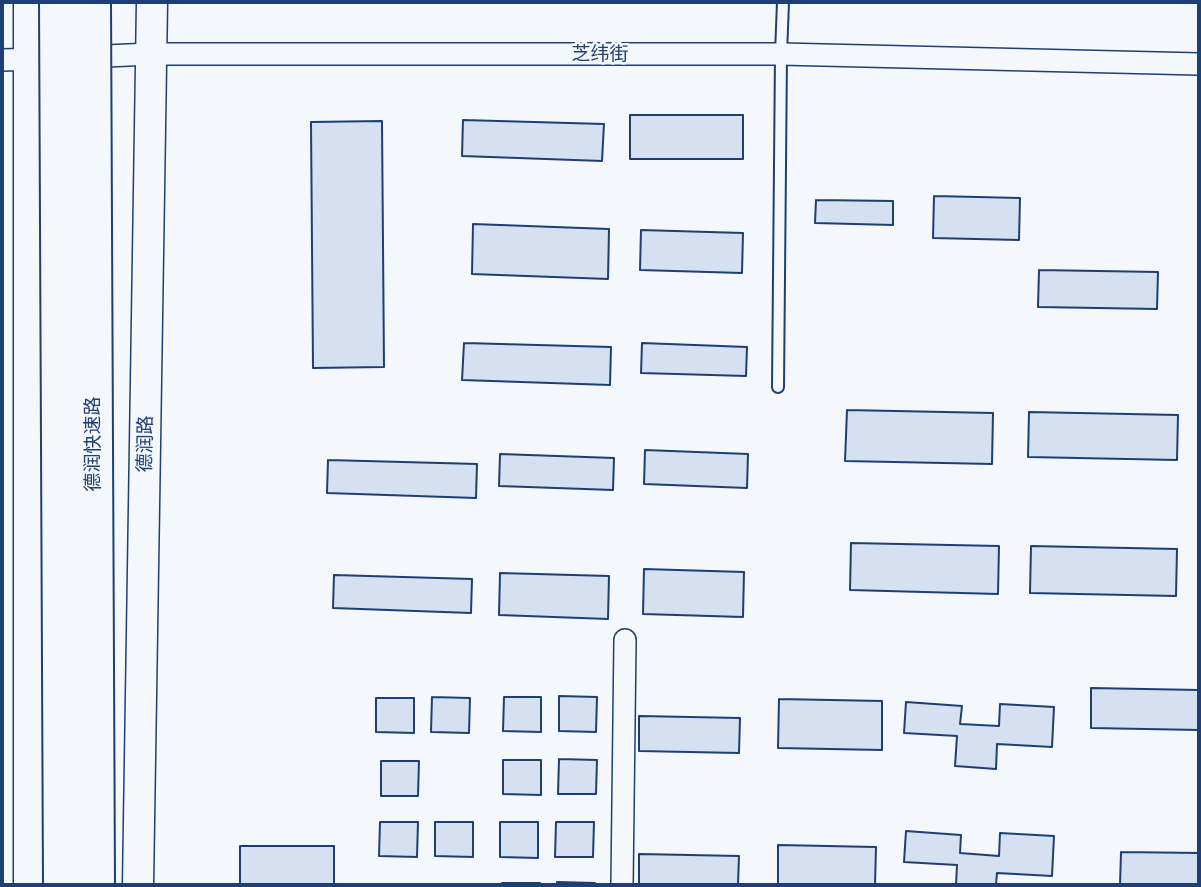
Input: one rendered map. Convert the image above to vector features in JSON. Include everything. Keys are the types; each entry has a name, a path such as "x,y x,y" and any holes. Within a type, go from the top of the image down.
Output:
{"highway":[{"name":"德润快速路","path":"60,2 63,885"},
{"name":"德润快速路","path":"91,2 95,885"},
{"path":"95,747 114,624 115,2"}],"main road":[{"path":"29,2 15,60 29,885"},
{"name":"德润路","path":"138,885 152,2"}],"street":[{"name":"芝纬街","path":"15,60 152,54 781,54 1199,64"},
{"path":"622,885 625,640"}],"lane":[{"path":"778,387 783,2"}],"building":[{"path":"630,115 743,115 743,159 630,159"},
{"path":"463,120 604,124 602,161 462,156"},
{"path":"382,121 384,367 313,368 311,122"},
{"path":"934,196 1020,198 1019,240 933,238"},
{"path":"816,200 893,201 893,225 815,223"},
{"path":"473,224 609,229 608,279 472,274"},
{"path":"641,230 743,233 742,273 640,270"},
{"path":"1039,270 1158,272 1157,309 1038,307"},
{"path":"464,343 611,347 610,385 462,380"},
{"path":"642,343 747,347 746,376 641,373"},
{"path":"847,410 993,413 992,464 845,461"},
{"path":"1029,412 1178,415 1177,460 1028,457"},
{"path":"645,450 748,454 747,488 644,484"},
{"path":"500,454 614,458 613,490 499,486"},
{"path":"328,460 477,464 476,498 327,493"},
{"path":"851,543 999,546 998,594 850,590"},
{"path":"1031,546 1177,549 1176,596 1030,593"},
{"path":"644,569 744,572 743,617 643,614"},
{"path":"500,573 609,576 608,619 499,615"},
{"path":"334,575 472,579 471,613 333,608"},
{"path":"1091,688 1199,690 1199,730 1091,728"},
{"path":"559,696 597,697 596,732 559,731"},
{"path":"432,697 470,698 469,733 431,732"},
{"path":"504,697 541,697 541,732 503,731"},
{"path":"376,698 414,698 414,733 376,732"},
{"path":"779,699 882,701 882,750 778,748"},
{"path":"906,702 962,706 960,724 999,726 1000,704 1054,707 1052,747 997,744 996,769 955,766 957,736 904,733"},
{"path":"639,716 740,718 739,753 639,751"},
{"path":"559,759 597,760 596,794 558,794"},
{"path":"503,760 541,760 541,795 503,794"},
{"path":"381,761 419,761 418,796 381,796"},
{"path":"380,822 418,822 417,857 379,856"},
{"path":"435,822 473,822 473,857 435,856"},
{"path":"500,822 538,822 538,858 500,857"},
{"path":"556,822 594,822 593,857 555,857"},
{"path":"906,831 961,835 960,853 999,856 1000,833 1054,836 1052,876 997,873 996,885 956,885 957,865 904,862"},
{"path":"778,845 876,847 875,885 778,885"},
{"path":"240,846 334,846 334,885 240,885"},
{"path":"1121,852 1199,853 1199,885 1120,885"},
{"path":"639,854 739,856 738,885 639,885"},
{"path":"557,882 595,883 595,885 557,885"},
{"path":"540,883 540,885 502,885"},
{"path":"474,884 474,885 436,885"}]}
